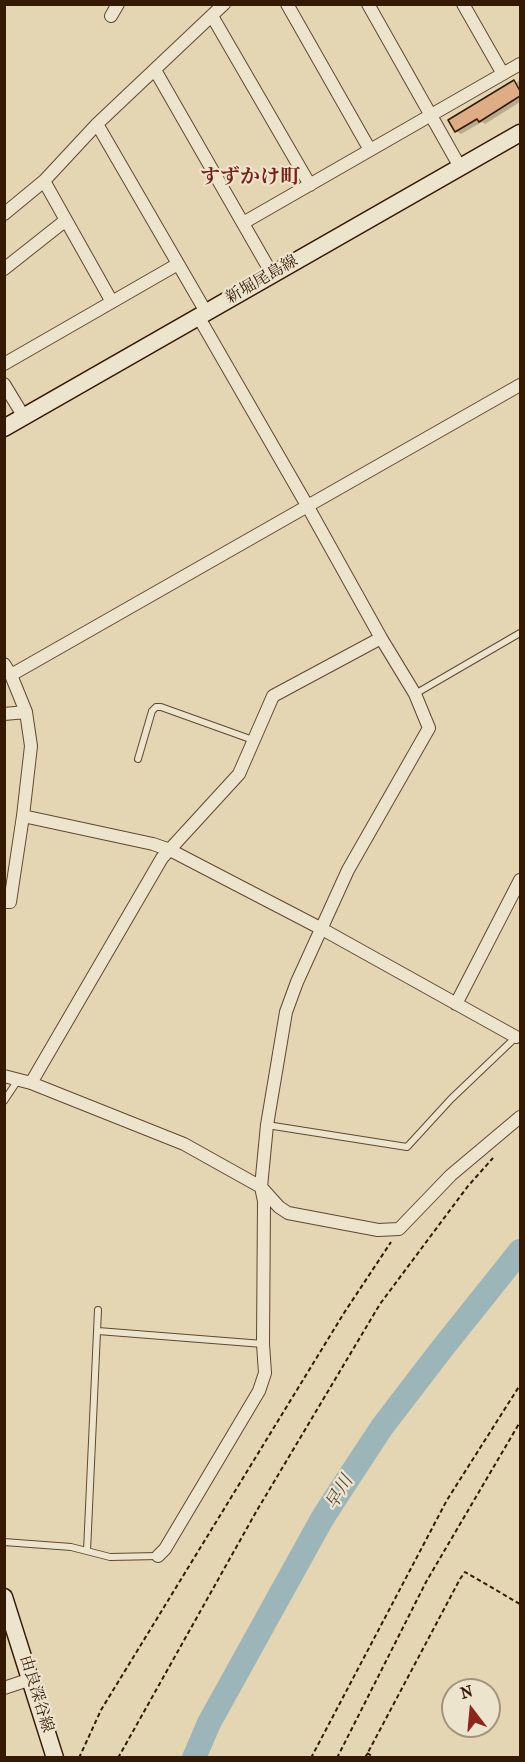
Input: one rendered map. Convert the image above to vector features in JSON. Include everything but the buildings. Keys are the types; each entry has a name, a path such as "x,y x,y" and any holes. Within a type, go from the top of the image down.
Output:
{"main road":[{"name":"新堀尾島線","path":"4,428 520,133"},
{"name":"由良深谷線","path":"4,1597 55,1758"}],"street":[{"path":"111,16 118,4"},
{"path":"4,214 44,181 97,124 224,4"},
{"path":"286,4 370,150"},
{"path":"368,4 460,167"},
{"path":"463,4 503,74"},
{"path":"212,16 310,185"},
{"path":"243,223 520,64"},
{"path":"155,70 272,274"},
{"path":"97,124 178,264 202,314 308,507 415,694 429,728 348,870 286,1011 267,1125 261,1187 264,1201 263,1344 265,1373 259,1391 165,1549 158,1556"},
{"path":"44,181 112,302"},
{"path":"4,269 66,220"},
{"path":"4,364 178,264"},
{"path":"4,384 24,417"},
{"path":"4,902 10,902 31,746 26,712 8,670 308,507 520,385"},
{"path":"31,1083 162,858 238,774 273,696 381,638"},
{"path":"4,714 26,712"},
{"path":"23,816 153,844 170,850 322,929 516,1037"},
{"path":"456,1004 520,879"},
{"path":"4,1076 31,1083 184,1144 261,1187 279,1207 288,1213 378,1230 399,1228 451,1175 520,1117"},
{"path":"4,1688 31,1679"}],"lane":[{"path":"415,694 520,633"},
{"path":"138,759 152,711 156,707 253,740"},
{"path":"267,1125 406,1147 451,1099 516,1037"},
{"path":"4,1101 18,1080"},
{"path":"87,1551 98,1310"},
{"path":"98,1331 263,1344"},
{"path":"4,1542 71,1546 110,1557 158,1556"}],"path":[{"path":"118,1758 256,1512 380,1304 468,1186 498,1152"},
{"path":"79,1758 101,1710 344,1313 399,1228"},
{"path":"310,1758 447,1500 520,1385"},
{"path":"337,1758 426,1582 520,1422"},
{"path":"365,1758 465,1572 520,1604"},
{"path":"367,1753 375,1758"}],"waterway":[{"name":"早川","path":"194,1758 209,1723 338,1494 382,1427 520,1251"}],"district":[{"name":"すずかけ町","path":"250,178"}]}
